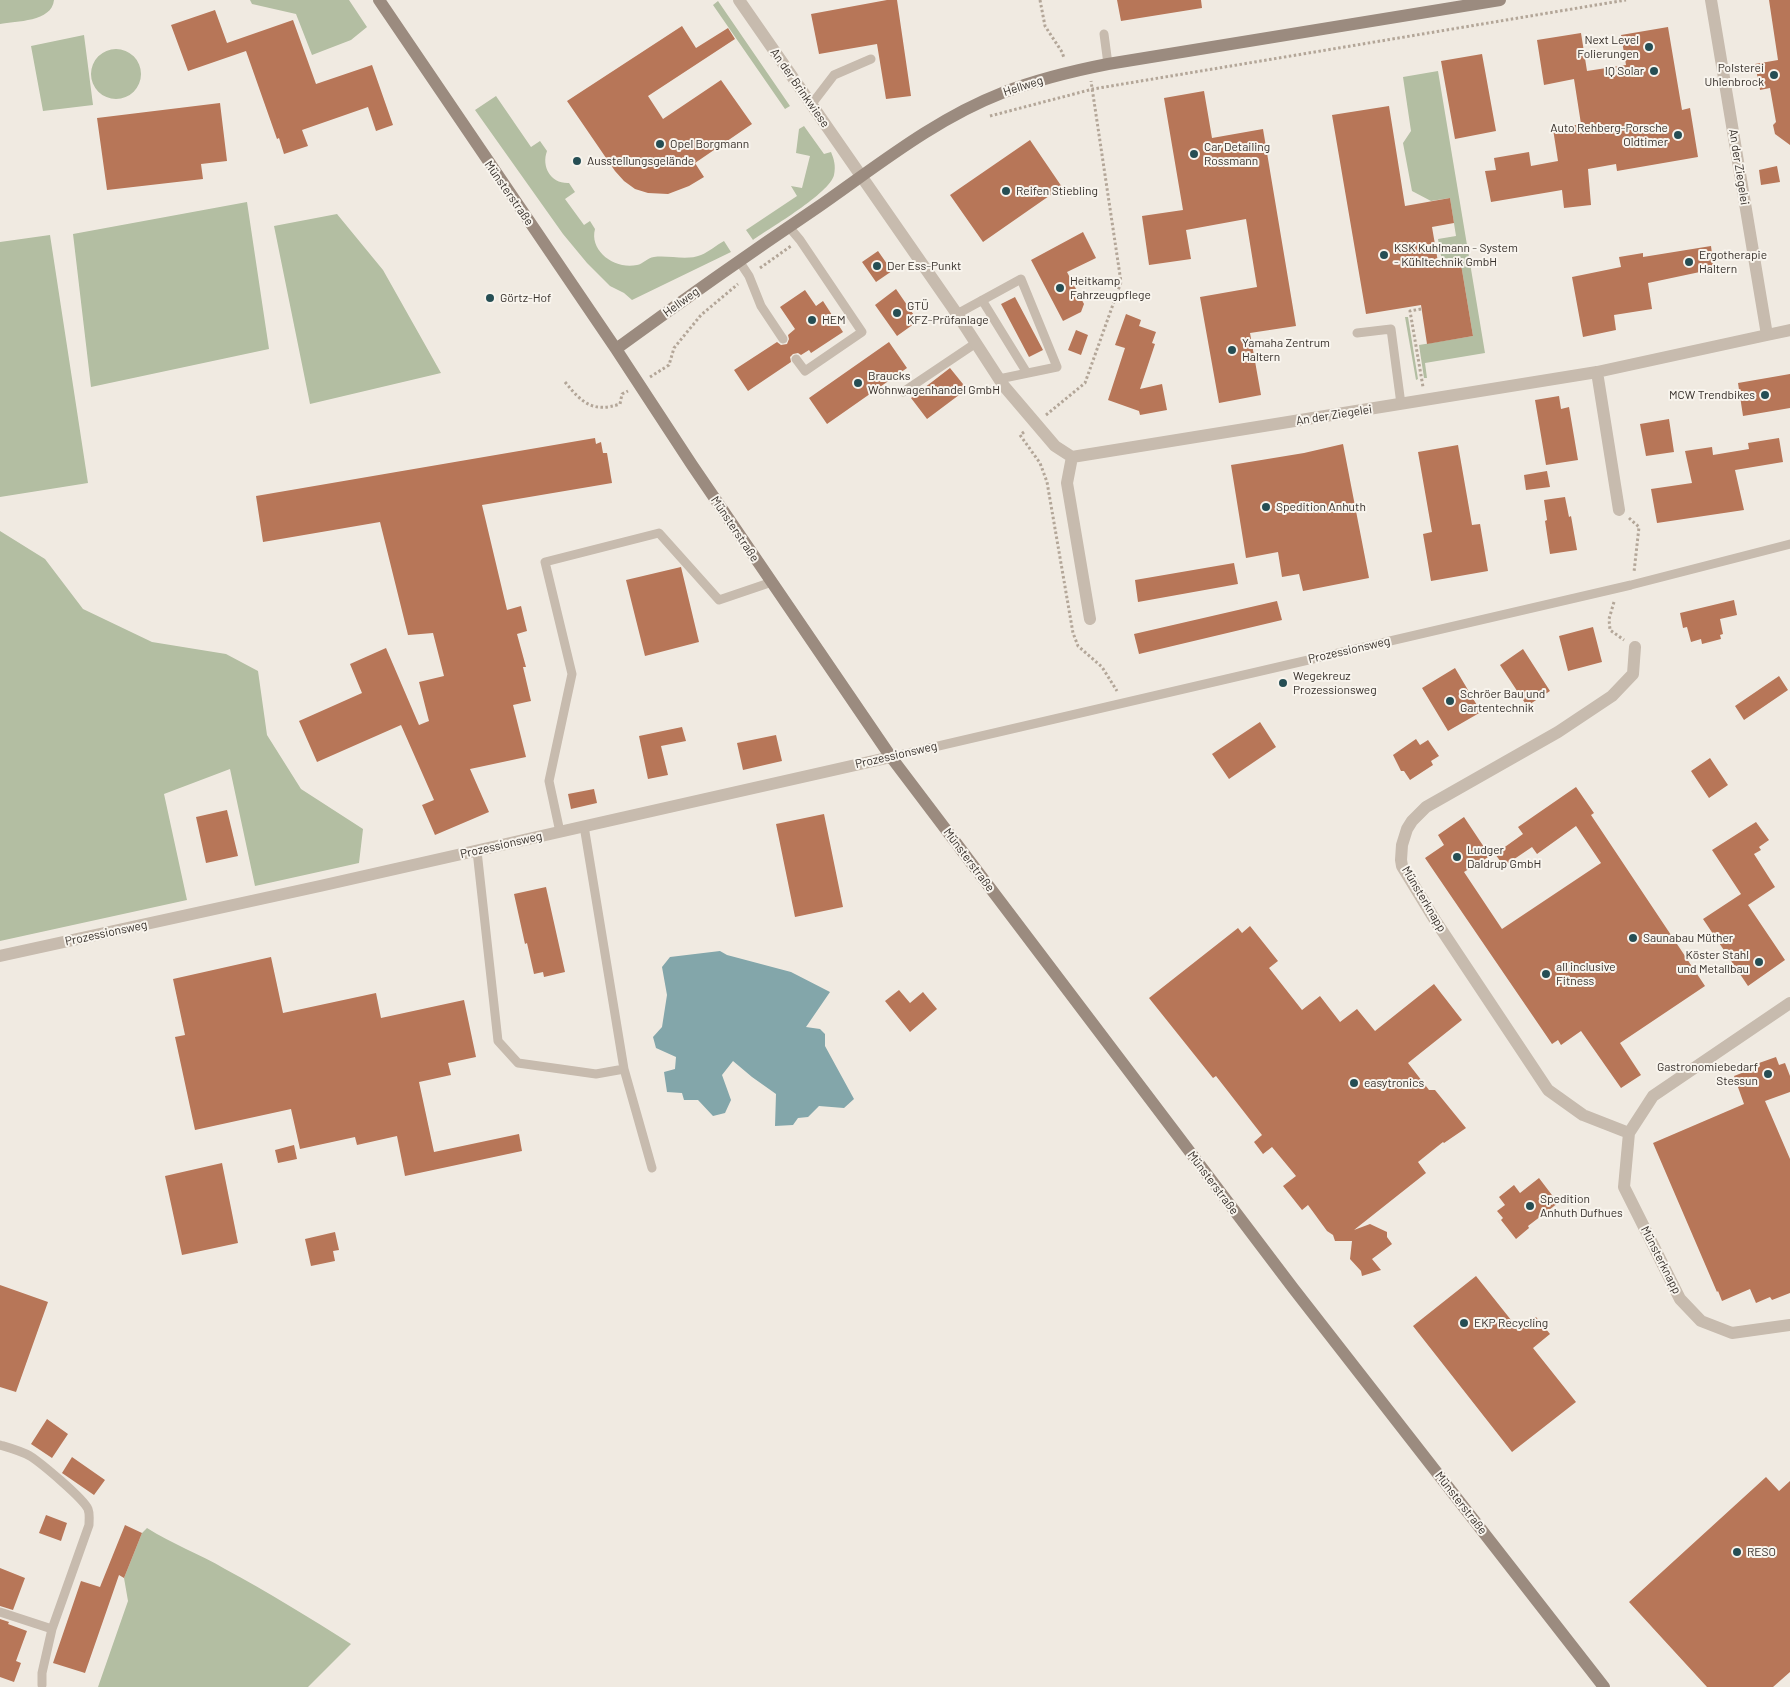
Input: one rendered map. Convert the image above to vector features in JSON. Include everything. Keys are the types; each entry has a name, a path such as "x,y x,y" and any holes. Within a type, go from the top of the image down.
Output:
{"main road":[{"name":"Münsterstraße","path":"379,0 891,757 1293,1288 1604,1687"},
{"name":"Hellweg","path":"616,349 739,261 924,134 976,104 1001,93 1066,72 1108,64 1500,0"}],"street":[{"name":"An der Brinkwiese","path":"739,0 862,176"},
{"name":"An der Ziegelei","path":"1711,0 1767,335"},
{"path":"862,176 957,314 999,380 1055,446 1072,457 1067,484 1090,619"},
{"name":"An der Ziegelei","path":"1072,457 1597,372 1790,330"},
{"path":"1597,372 1619,510"},
{"name":"Münsterknapp","path":"1629,1133 1583,1115 1548,1090 1435,920 1402,866 1401,852 1403,838 1407,829 1412,821 1426,808 1558,732 1612,696 1633,674 1635,648"},
{"name":"Prozessionsweg","path":"0,956 891,757"},
{"name":"Münsterknapp","path":"1790,1003 1653,1096 1629,1133 1624,1187 1680,1299 1701,1321 1732,1333 1790,1325"}],"lane":[{"path":"1104,34 1108,64"},
{"path":"811,104 834,75 871,58"},
{"path":"789,227 800,240 862,332 805,372 796,359"},
{"path":"739,261 749,276 761,306 783,338"},
{"path":"957,314 1021,279 1057,367 999,380"},
{"path":"982,300 1027,373"},
{"path":"1357,333 1391,329 1401,404"},
{"path":"903,392 976,343"},
{"path":"560,832 549,781 572,674 545,562 659,532 719,600 772,582"},
{"name":"Prozessionsweg","path":"891,757 1631,585 1790,544"},
{"path":"584,826 624,1069 652,1168"},
{"path":"477,851 498,1041 518,1063 596,1074 624,1069"},
{"path":"0,1446 18,1450 31,1457 80,1498 87,1508 89,1525 52,1630 42,1673 42,1685"},
{"path":"0,1612 52,1630"}],"path":[{"path":"1040,0 1045,26 1062,52 1072,94"},
{"path":"987,117 1093,89 1626,0"},
{"path":"1036,423 1085,383 1122,282 1093,89 1088,68"},
{"path":"565,382 579,400 598,408 607,408 620,404 622,394 669,365 674,348 701,315 722,296 800,240"},
{"path":"1422,309 1410,311 1425,400"},
{"path":"1619,510 1639,527 1637,557 1631,585"},
{"path":"1617,588 1608,619 1610,630 1635,648"}],"green space":[{"path":"0,0 54,0 52,7 47,13 24,21 0,24"},
{"path":"250,0 349,0 367,27 351,40 312,55 296,14 252,4"},
{"path":"718,1 790,106 785,109 713,5"},
{"path":"84,35 93,105 43,111 31,46"},
{"path":"111,49 121,49 134,56 141,69 141,79 134,92 121,99 111,99 102,95 95,88 91,79 91,69 95,60 102,53"},
{"path":"1438,71 1485,353 1425,363 1427,378 1424,378 1419,345 1473,336 1460,258 1442,261 1438,239 1456,236 1450,198 1431,201 1412,191 1403,143 1411,131 1403,77"},
{"path":"496,96 531,147 540,141 547,151 545,163 549,173 557,181 569,183 575,192 565,199 584,225 590,221 595,229 596,245 612,262 629,266 637,265 654,257 696,257 724,241 731,252 632,300 624,293 610,286 587,263 563,234 475,110"},
{"path":"804,126 824,154 831,152 835,169 834,175 822,191 811,200 753,240 746,230 797,196 791,186 802,188 810,156 796,153 799,129"},
{"path":"247,202 269,349 91,387 73,234"},
{"path":"337,214 383,270 441,373 310,404 274,226"},
{"path":"50,235 88,483 0,497 0,242"},
{"path":"1405,317 1408,317 1418,379 1416,380"},
{"path":"0,531 45,559 83,609 152,642 226,654 258,671 267,735 301,789 363,829 359,863 255,886 230,769 164,794 187,900 0,941"},
{"path":"147,1528 257,1587 351,1644 308,1687 98,1687 128,1601 124,1578 142,1533"}],"water":[{"path":"720,951 727,955 791,972 830,992 806,1027 820,1029 825,1034 825,1046 854,1099 844,1108 819,1106 808,1117 798,1118 793,1125 775,1126 776,1094 733,1061 722,1075 731,1100 725,1113 713,1116 698,1100 684,1100 682,1093 667,1092 664,1072 675,1069 676,1057 656,1048 653,1037 662,1027 667,995 662,967 670,957"}],"building":[{"path":"887,0 897,0 911,96 886,99 877,44 819,54 811,14"},
{"path":"1117,0 1201,0 1202,8 1121,21"},
{"path":"1769,0 1790,0 1790,145 1775,134 1773,125 1776,122 1770,88 1760,90 1755,64 1778,60"},
{"path":"215,10 227,43 293,20 316,84 372,65 393,125 376,131 368,107 302,130 308,146 284,154 246,51 188,71 171,25"},
{"name":"Opel Borgmann","path":"682,26 696,48 728,28 735,39 648,96 663,119 721,80 752,124 695,163 704,177 689,186 668,194 648,193 635,189 615,171 567,101"},
{"path":"1668,27 1682,110 1690,108 1698,157 1617,171 1616,164 1588,169 1591,205 1564,208 1562,190 1491,202 1485,171 1496,170 1494,158 1529,152 1531,166 1558,161 1553,129 1581,124 1574,79 1544,85 1537,40 1581,33 1587,71 1626,65 1621,35"},
{"path":"1482,54 1496,131 1455,139 1441,61"},
{"path":"1204,91 1212,138 1263,129 1296,326 1250,333 1261,395 1219,403 1200,297 1257,287 1246,219 1186,230 1191,259 1149,265 1142,216 1183,210 1164,98"},
{"path":"220,103 227,161 201,164 203,179 107,190 97,118"},
{"name":"KSK Kuhlmann - System - Kühltechnik GmbH","path":"1389,106 1405,206 1450,198 1454,223 1432,227 1438,262 1460,258 1473,336 1427,344 1421,305 1366,314 1332,115"},
{"name":"Reifen Stiebling","path":"1030,140 1062,187 983,242 950,195"},
{"path":"1777,166 1780,182 1761,185 1759,170"},
{"name":"Heitkamp Fahrzeugpflege","path":"1083,232 1096,258 1067,272 1084,304 1081,312 1063,321 1031,260"},
{"path":"1711,246 1714,269 1648,283 1652,309 1614,315 1616,330 1583,337 1572,277 1621,267 1619,257 1643,253 1643,257"},
{"name":"Der Ess-Punkt","path":"878,251 892,271 876,282 862,262"},
{"name":"GTÜ KFZ-Prüfanlage","path":"896,289 918,321 897,336 875,305"},
{"path":"805,290 816,306 823,301 843,332 811,353 809,350 801,355 798,353 793,354 790,357 791,362 748,391 734,370 777,342 781,345 787,344 788,335 795,329 780,307"},
{"path":"1015,297 1043,350 1029,357 1001,304"},
{"path":"1126,314 1141,320 1139,326 1156,332 1152,343 1155,344 1140,389 1162,384 1167,410 1140,415 1139,411 1108,400 1125,348 1115,345"},
{"path":"1076,330 1088,335 1081,355 1068,350"},
{"name":"Braucks Wohnwagenhandel GmbH","path":"889,342 907,368 827,424 809,398"},
{"path":"950,368 967,389 927,419 911,398"},
{"name":"MCW Trendbikes","path":"1790,374 1790,408 1743,416 1738,383"},
{"path":"1559,396 1561,409 1569,407 1578,460 1546,465 1535,400"},
{"path":"1669,419 1674,452 1646,456 1640,424"},
{"path":"595,438 596,444 601,442 603,453 607,453 612,483 482,505 507,610 521,606 527,631 517,634 526,667 523,667 531,701 513,705 526,757 470,769 489,812 435,835 422,805 434,800 401,725 317,762 299,721 362,693 350,664 386,648 419,725 429,721 419,682 444,676 433,633 408,635 380,522 263,542 256,496"},
{"path":"1779,438 1783,462 1735,470 1744,510 1657,523 1651,489 1692,483 1685,451 1712,447 1713,455 1749,449 1748,443"},
{"path":"1343,444 1369,578 1303,591 1299,574 1282,577 1278,552 1246,558 1231,465 1304,453"},
{"path":"1458,445 1472,525 1480,524 1488,571 1431,581 1423,534 1432,532 1418,452"},
{"path":"1547,471 1550,487 1526,490 1524,475"},
{"path":"1565,497 1569,517 1571,516 1577,550 1550,554 1544,500"},
{"path":"1234,563 1238,584 1138,602 1135,580"},
{"path":"681,567 699,642 645,656 626,580"},
{"path":"1734,600 1737,615 1720,619 1723,634 1720,635 1721,639 1702,644 1701,639 1691,642 1687,627 1683,628 1680,613"},
{"path":"1277,601 1282,620 1139,654 1134,634"},
{"path":"1593,627 1602,662 1568,671 1559,636"},
{"path":"1523,649 1550,691 1527,706 1500,665"},
{"path":"1455,668 1481,712 1448,731 1422,688"},
{"path":"1779,676 1788,690 1744,720 1735,706"},
{"path":"1260,722 1276,747 1229,779 1212,754"},
{"path":"682,727 686,741 661,746 668,775 648,779 639,736"},
{"path":"776,735 782,761 743,770 737,743"},
{"path":"1416,739 1420,745 1428,740 1439,756 1431,761 1433,765 1410,780 1404,771 1401,771 1393,755"},
{"path":"1710,758 1728,785 1709,798 1691,771"},
{"path":"1576,787 1594,813 1591,815 1705,986 1620,1043 1641,1075 1621,1088 1581,1031 1561,1045 1558,1040 1552,1044 1425,858 1444,845 1438,835 1464,817 1490,856 1464,872 1502,929 1601,863 1576,826 1537,854 1532,847 1504,866 1495,854 1523,834 1518,827"},
{"path":"594,789 597,803 571,809 568,794"},
{"path":"227,810 238,856 206,863 196,817"},
{"path":"824,814 843,907 795,917 776,824"},
{"path":"1756,822 1769,840 1759,847 1761,850 1754,854 1775,887 1748,905 1785,960 1748,986 1703,919 1741,894 1712,850"},
{"path":"546,887 565,972 544,977 543,972 534,974 514,894"},
{"name":"easytronics","path":"1250,926 1278,961 1269,968 1302,1010 1320,996 1340,1022 1357,1009 1375,1031 1434,984 1462,1020 1408,1063 1429,1090 1435,1090 1466,1128 1443,1142 1418,1162 1426,1173 1354,1230 1370,1224 1387,1232 1387,1237 1392,1244 1372,1259 1381,1270 1362,1276 1361,1271 1350,1259 1352,1241 1335,1241 1333,1235 1327,1231 1308,1205 1302,1210 1283,1186 1296,1176 1272,1147 1263,1154 1254,1142 1262,1135 1216,1076 1213,1078 1149,998 1238,928 1242,933"},
{"path":"271,957 283,1013 376,993 381,1018 464,1000 476,1057 448,1063 451,1075 419,1082 434,1152 519,1134 522,1151 405,1176 397,1136 357,1145 355,1137 300,1149 291,1109 195,1130 175,1037 185,1035 173,979"},
{"path":"899,990 910,1003 923,992 937,1009 910,1032 885,1001"},
{"path":"1776,1057 1779,1065 1785,1063 1790,1076 1790,1092 1765,1101 1790,1159 1790,1293 1772,1300 1770,1297 1756,1303 1750,1289 1722,1301 1653,1143 1744,1104 1734,1076 1760,1066 1759,1063"},
{"path":"294,1145 297,1159 278,1163 275,1150"},
{"path":"222,1163 238,1243 182,1255 165,1176"},
{"path":"1539,1178 1558,1203 1528,1226 1529,1228 1516,1239 1501,1220 1503,1218 1497,1211 1505,1205 1499,1197 1514,1185 1520,1193"},
{"path":"335,1232 339,1250 333,1251 335,1261 311,1266 305,1239"},
{"path":"1476,1276 1519,1330 1536,1317 1550,1334 1533,1348 1576,1402 1512,1452 1413,1326"},
{"path":"0,1285 48,1302 16,1392 0,1387"},
{"path":"47,1419 68,1434 52,1458 31,1444"},
{"path":"72,1457 105,1480 94,1495 62,1473"},
{"name":"RESO","path":"1766,1477 1779,1491 1790,1481 1790,1672 1773,1687 1707,1687 1629,1602"},
{"path":"46,1515 67,1523 61,1541 39,1533"},
{"path":"125,1525 142,1533 124,1578 119,1575 85,1673 53,1663 81,1581 100,1587"},
{"path":"0,1568 25,1578 13,1610 0,1606"},
{"path":"0,1619 27,1631 16,1661 21,1663 14,1682 0,1677"}],"place":[{"name":"Next Level Folierungen","path":"1649,47"},
{"name":"IQ Solar","path":"1654,71"},
{"name":"Polsterei Uhlenbrock","path":"1774,75"},
{"name":"Auto Rehberg-Porsche Oldtimer","path":"1678,135"},
{"name":"Opel Borgmann","path":"660,144"},
{"name":"Car Detailing Rossmann","path":"1194,154"},
{"name":"Ausstellungsgelände","path":"577,161"},
{"name":"Reifen Stiebling","path":"1006,191"},
{"name":"KSK Kuhlmann - System - Kühltechnik GmbH","path":"1384,255"},
{"name":"Ergotherapie Haltern","path":"1689,262"},
{"name":"Der Ess-Punkt","path":"877,266"},
{"name":"Heitkamp Fahrzeugpflege","path":"1060,288"},
{"name":"Görtz-Hof","path":"490,298"},
{"name":"GTÜ KFZ-Prüfanlage","path":"897,313"},
{"name":"HEM","path":"812,320"},
{"name":"Yamaha Zentrum Haltern","path":"1232,350"},
{"name":"Braucks Wohnwagenhandel GmbH","path":"858,383"},
{"name":"MCW Trendbikes","path":"1765,395"},
{"name":"Spedition Anhuth","path":"1266,507"},
{"name":"Wegekreuz Prozessionsweg","path":"1283,683"},
{"name":"Schröer Bau und Gartentechnik","path":"1450,701"},
{"name":"Ludger Daldrup GmbH","path":"1457,857"},
{"name":"Saunabau Müther","path":"1633,938"},
{"name":"Köster Stahl und Metallbau","path":"1759,962"},
{"name":"all inclusive Fitness","path":"1546,974"},
{"name":"Gastronomiebedarf Stessun","path":"1768,1074"},
{"name":"easytronics","path":"1354,1083"},
{"name":"Spedition Anhuth Dufhues","path":"1530,1206"},
{"name":"EKP Recycling","path":"1464,1323"},
{"name":"RESO","path":"1737,1552"}]}
